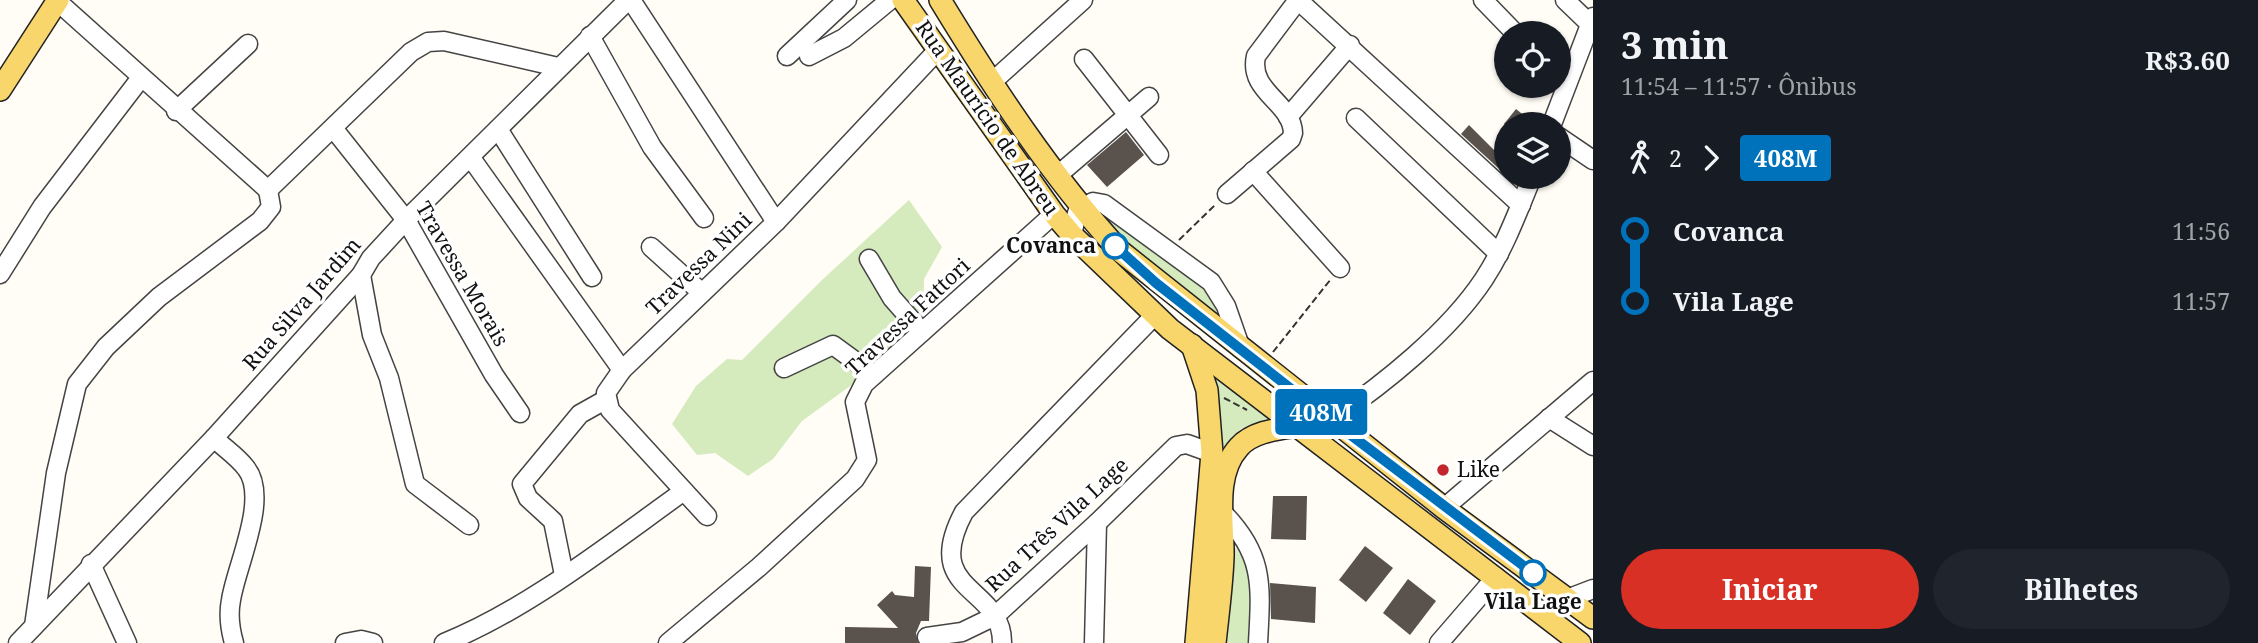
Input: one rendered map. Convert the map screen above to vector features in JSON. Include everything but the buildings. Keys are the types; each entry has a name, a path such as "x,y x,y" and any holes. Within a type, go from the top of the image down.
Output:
{"main road":[{"name":"Rua Maurício de Abreu","path":"903,0 1054,214 1072,235 1155,315 1580,643"},
{"path":"940,0 992,82 1082,209 1120,251 1444,508 1593,618"},
{"path":"0,90 57,1"},
{"path":"1192,345 1207,390 1212,453 1196,643"},
{"path":"1215,643 1223,557 1222,512 1225,476 1241,444 1257,435 1299,426"}],"street":[{"name":"Rua Silva Jardim","path":"18,643 214,438 407,220 558,67 629,0"},
{"path":"629,0 776,222"},
{"path":"787,56 847,0"},
{"path":"809,56 844,38 890,0"},
{"path":"992,82 1083,0"},
{"path":"1227,194 1291,139 1293,128 1288,117 1257,80 1254,71 1256,56 1298,0 1521,205"},
{"path":"1483,0 1503,21"},
{"path":"1565,0 1591,21 1571,64"},
{"path":"34,626 56,473 77,384 106,347 159,297 260,221 271,207 268,190 140,79 57,1"},
{"path":"590,36 652,147 704,218"},
{"path":"268,190 411,52 428,42 457,44 558,67"},
{"path":"176,111 248,44"},
{"path":"1288,117 1350,45"},
{"name":"Travessa Nini","path":"605,400 609,386 622,370 776,222 937,51"},
{"path":"1084,59 1159,155"},
{"path":"0,274 42,207 140,79"},
{"path":"1058,174 1149,97"},
{"path":"1356,118 1499,254"},
{"name":"Travessa Morais","path":"333,128 407,220 494,374 520,414"},
{"path":"498,129 592,277"},
{"path":"1571,145 1593,160"},
{"path":"471,158 622,370"},
{"path":"1253,171 1340,268"},
{"path":"1331,420 1399,367 1448,321 1478,286 1499,254 1527,189"},
{"path":"1082,209 1093,202 1104,204 1211,282 1220,293 1241,349"},
{"name":"Rua Maurício de Abreu","path":"1072,235 1074,218 1082,209"},
{"name":"Travessa Fattori","path":"668,643 759,567 864,469 867,453 855,402 864,384 1054,214"},
{"path":"651,247 702,293"},
{"path":"869,259 892,298 922,332"},
{"path":"361,275 372,335 389,378 415,484 469,525"},
{"path":"1002,643 1002,630 995,615 960,579 952,562 950,540 960,518 1155,315"},
{"path":"784,368 833,345 874,375"},
{"path":"1444,508 1593,381"},
{"path":"564,575 553,521 528,498 522,484 580,414 605,400 610,410 707,516"},
{"path":"1549,418 1593,446"},
{"path":"214,438 247,468 252,478 252,521 230,601 229,619 234,643"},
{"name":"Rua Três Vila Lage","path":"928,637 962,632 995,615 1097,523 1176,446 1187,444 1212,453"},
{"path":"444,643 500,615 564,575 684,491"},
{"path":"1222,512 1243,535 1257,562 1258,643"},
{"path":"1094,643 1097,523"},
{"path":"91,564 127,643"},
{"path":"1439,643 1496,576"},
{"path":"1567,598 1593,589"},
{"path":"345,643 361,640 373,643"}],"path":[{"path":"1168,250 1227,194"},
{"path":"1271,354 1340,268"},
{"path":"1207,390 1251,412"}],"green space":[{"path":"909,200 942,247 924,279 923,315 857,381 802,421 773,459 748,476 715,453 697,455 672,424 696,386 727,359 742,360 822,280"},
{"path":"1102,211 1208,287 1224,316 1222,321 1128,247"},
{"path":"1209,372 1272,420 1242,428 1220,450 1220,422"},
{"path":"1233,545 1241,556 1249,579 1248,643 1222,643"}],"bus line":[{"name":"408M","path":"1115,246 1156,283 1327,417 1533,573"}],"place":[{"name":"Covanca","path":"1115,246"},
{"name":"Like","path":"1443,470"},
{"name":"Vila Lage","path":"1533,573"}]}
